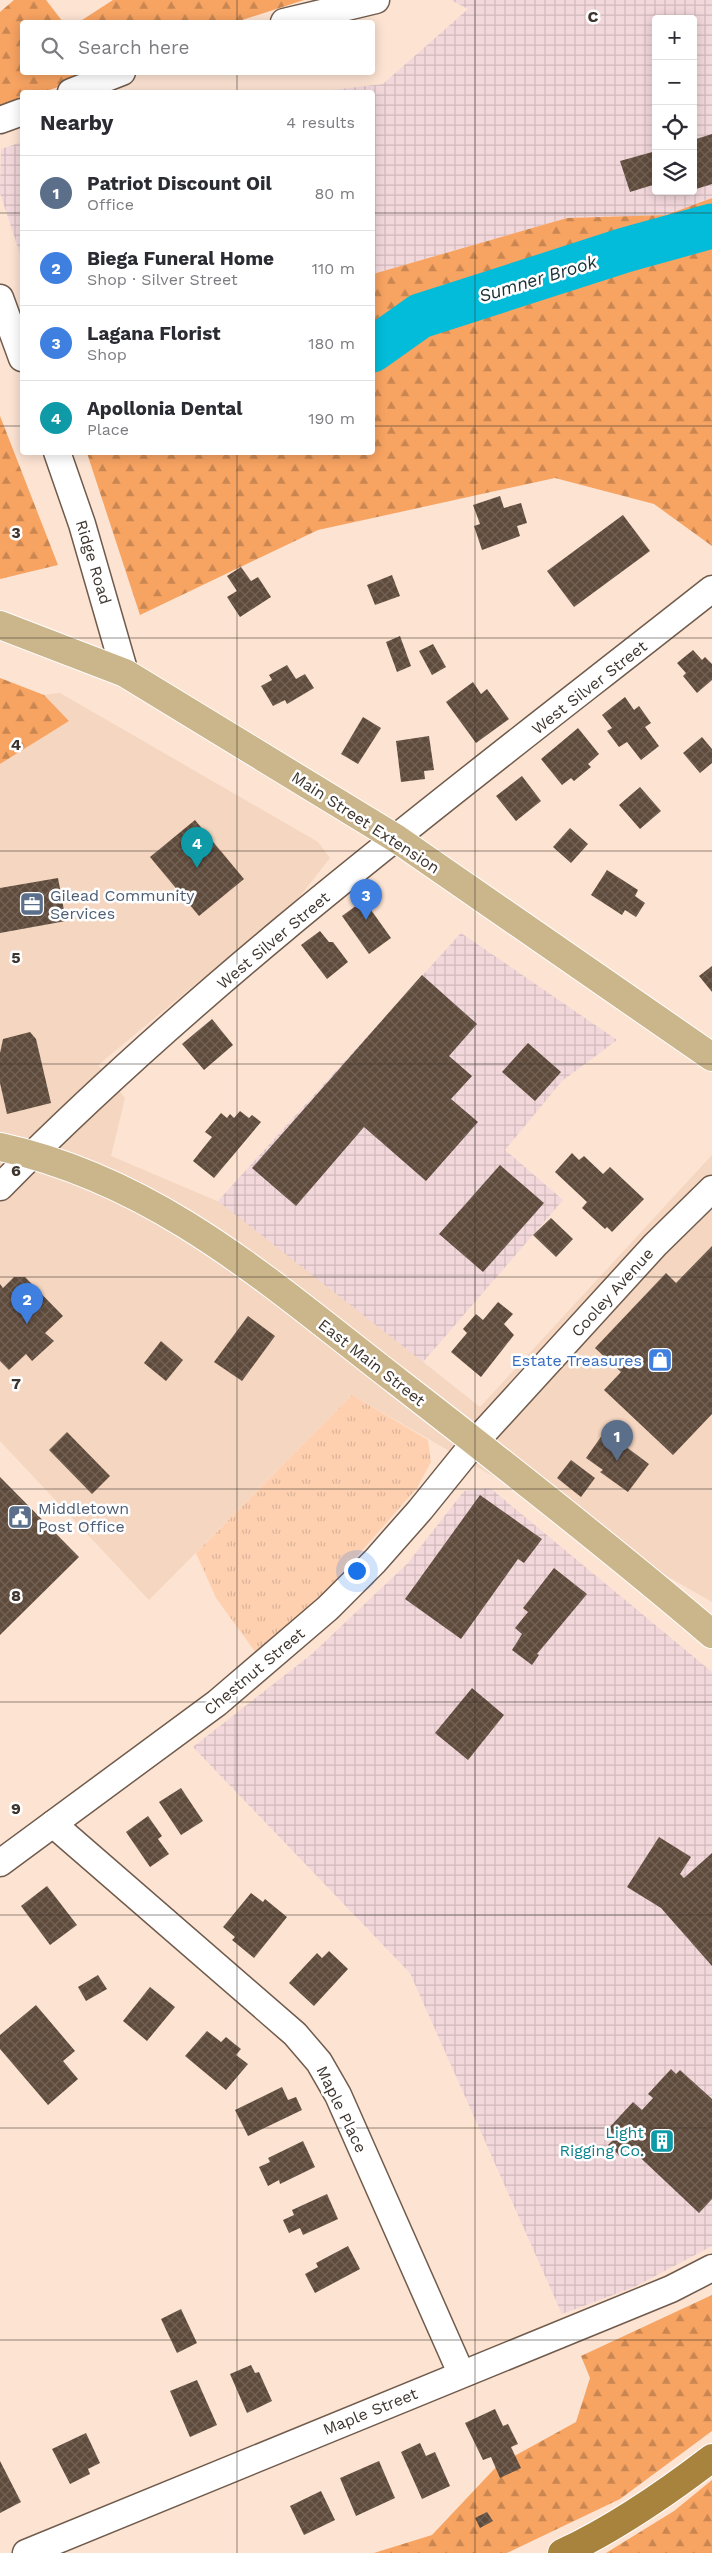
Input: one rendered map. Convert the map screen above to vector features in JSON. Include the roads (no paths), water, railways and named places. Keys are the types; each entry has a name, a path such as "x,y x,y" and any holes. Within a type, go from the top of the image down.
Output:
{"highway":[{"path":"562,2553 664,2494 712,2458"}],"main road":[{"name":"Main Street Extension","path":"0,625 126,673 397,839 712,1057"},
{"name":"East Main Street","path":"0,1147 33,1154 84,1172 130,1192 212,1241 475,1442 712,1634"}],"street":[{"path":"292,20 376,0"},
{"path":"76,90 114,75"},
{"path":"0,120 20,113"},
{"path":"0,298 20,353"},
{"name":"Ridge Road","path":"58,455 82,524 126,673"},
{"name":"West Silver Street","path":"0,1187 149,1044 397,839 712,589"},
{"name":"Cooley Avenue","path":"475,1442 655,1245 712,1189"},
{"name":"Chestnut Street","path":"0,1864 230,1692 328,1608 376,1561 475,1442"},
{"name":"Maple Place","path":"54,1824 295,2034 319,2062 338,2095 461,2373"},
{"name":"Maple Street","path":"26,2553 461,2373 671,2289 712,2268"}],"waterway":[{"name":"Sumner Brook","path":"375,348 420,316 625,250 712,226"}],"place":[{"name":"Apollonia Dental","path":"197,868"},
{"name":"Gilead Community Services","path":"32,904"},
{"name":"Lagana Florist","path":"366,920"},
{"name":"Biega Funeral Home","path":"27,1324"},
{"name":"Estate Treasures","path":"660,1360"},
{"name":"Patriot Discount Oil","path":"617,1461"},
{"name":"Middletown Post Office","path":"20,1517"},
{"name":"Light Rigging Co.","path":"662,2141"}]}
